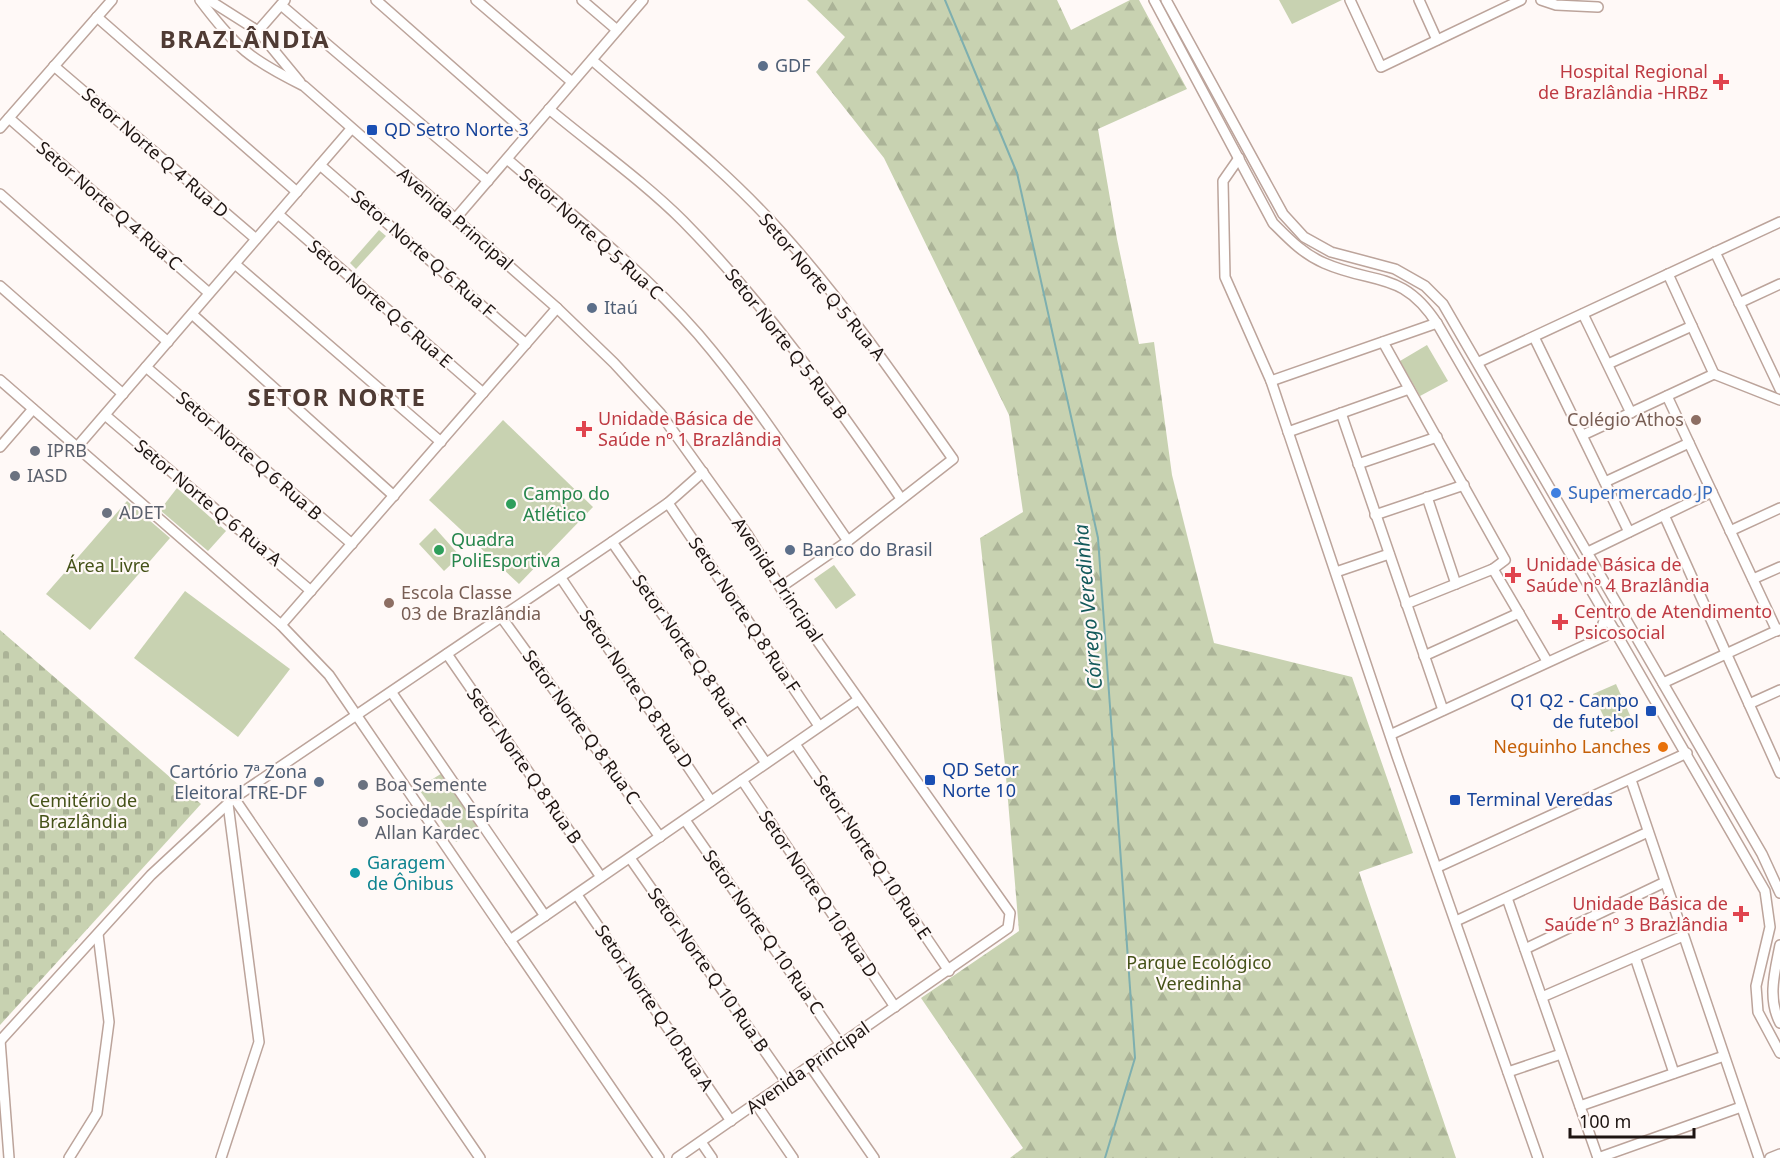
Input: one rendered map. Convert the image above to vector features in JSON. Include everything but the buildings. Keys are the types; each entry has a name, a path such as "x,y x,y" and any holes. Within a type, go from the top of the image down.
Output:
{"street":[{"path":"0,128 112,0"},
{"name":"Avenida Principal","path":"200,0 240,50 260,64 304,86 557,308 614,363 660,413 1011,917 1008,928 677,1158"},
{"path":"209,0 258,31 304,86"},
{"path":"376,0 528,134"},
{"path":"476,0 572,82"},
{"path":"582,0 617,30"},
{"path":"455,219 643,0"},
{"path":"1154,0 1273,223 1296,248 1324,263 1403,288 1414,294 1438,324 1765,891 1770,927 1756,986 1758,1012 1780,1053"},
{"path":"1167,0 1283,214 1304,237 1331,252 1395,269 1425,285 1443,304 1731,800 1776,880 1780,893"},
{"path":"1350,0 1381,67 1521,0"},
{"path":"1419,0 1437,40"},
{"path":"1542,0 1556,5 1598,7"},
{"path":"258,31 283,2 488,181"},
{"path":"223,30 225,20 235,15"},
{"path":"97,17 297,192"},
{"path":"260,64 271,59 272,47"},
{"name":"Setor Norte Q 5 Rua A","path":"592,60 709,161 780,230 886,364 953,459 900,497"},
{"name":"Setor Norte Q 4 Rua D","path":"54,66 256,239"},
{"name":"Setor Norte Q 5 Rua B","path":"549,109 681,219 755,298 823,386 900,497"},
{"name":"Setor Norte Q 4 Rua C","path":"9,118 209,294"},
{"path":"77,447 351,129"},
{"path":"1239,158 1223,181 1225,277 1271,381 1538,1158"},
{"name":"Setor Norte Q 5 Rua C","path":"507,159 633,267 698,334 754,406 848,541"},
{"name":"Setor Norte Q 6 Rua F","path":"320,165 526,344"},
{"path":"0,195 168,342"},
{"name":"Setor Norte Q 6 Rua E","path":"278,214 483,393"},
{"path":"1479,363 1780,222"},
{"path":"1716,252 1780,389"},
{"path":"235,264 441,441"},
{"path":"1668,274 1714,374 1780,399"},
{"path":"1403,288 1410,277"},
{"path":"1739,303 1780,284"},
{"path":"0,286 123,394"},
{"path":"281,625 557,308"},
{"path":"192,314 394,496"},
{"path":"1583,314 1631,413"},
{"path":"1271,381 1438,324 1446,325 1451,317"},
{"path":"1608,364 1692,326"},
{"path":"1446,338 1450,329 1460,331"},
{"path":"1534,337 1629,532"},
{"path":"1383,342 1506,560 1493,569 1406,604"},
{"name":"Setor Norte Q 6 Rua B","path":"146,367 352,544"},
{"path":"1583,435 1714,374"},
{"path":"0,380 281,625 329,675 659,1158"},
{"path":"1288,432 1409,389"},
{"path":"1663,683 1778,630 1667,396"},
{"path":"0,447 33,409"},
{"path":"1341,413 1443,710"},
{"name":"Setor Norte Q 6 Rua A","path":"105,415 311,591"},
{"path":"1504,439 1511,441 1519,432"},
{"path":"1358,464 1437,437"},
{"path":"1605,482 1689,443"},
{"path":"1516,459 1523,450 1530,451"},
{"path":"9,1158 0,1040 151,875 234,798 561,578 668,503 702,472"},
{"path":"1376,515 1464,485"},
{"path":"1588,552 1712,492"},
{"path":"781,587 848,541 900,497"},
{"path":"1427,497 1456,584"},
{"name":"Setor Norte Q 8 Rua F","path":"668,503 819,726"},
{"path":"1730,531 1780,508"},
{"path":"1664,515 1780,773"},
{"path":"1568,548 1581,541"},
{"name":"Setor Norte Q 8 Rua E","path":"612,542 766,763"},
{"path":"1336,572 1389,554"},
{"path":"1753,579 1780,567"},
{"path":"1493,569 1547,662"},
{"name":"Setor Norte Q 8 Rua D","path":"561,578 711,801"},
{"path":"1424,656 1519,613"},
{"path":"1592,641 1602,627 1606,614"},
{"name":"Setor Norte Q 8 Rua C","path":"502,618 660,837"},
{"path":"1392,734 1616,631"},
{"name":"Setor Norte Q 8 Rua B","path":"447,654 601,878"},
{"path":"1749,704 1780,690"},
{"path":"392,693 545,916"},
{"path":"510,940 858,700"},
{"name":"Setor Norte Q 10 Rua E","path":"795,744 949,970"},
{"path":"1770,752 1780,747"},
{"path":"1438,867 1687,753"},
{"name":"Setor Norte Q 10 Rua D","path":"742,780 896,1007"},
{"path":"1631,780 1759,1158"},
{"path":"1707,787 1714,788 1719,785 1719,780"},
{"path":"1717,805 1718,800 1724,796 1731,800"},
{"path":"221,1158 259,1042 226,806 234,798"},
{"path":"234,798 480,1158"},
{"name":"Setor Norte Q 10 Rua C","path":"685,820 841,1045"},
{"path":"1456,921 1648,832"},
{"name":"Setor Norte Q 10 Rua B","path":"630,858 787,1083"},
{"path":"1525,949 1665,882"},
{"name":"Setor Norte Q 10 Rua A","path":"577,895 731,1121"},
{"path":"1507,897 1598,1158 1742,1107"},
{"path":"69,1158 97,1113 110,1022 98,934"},
{"path":"1542,997 1683,936"},
{"path":"1780,945 1772,987 1773,1003 1780,1023"},
{"path":"1635,957 1674,1073"},
{"path":"1508,1072 1561,1054"},
{"path":"1580,1106 1724,1056"},
{"path":"811,1067 874,1158"},
{"path":"756,1104 794,1158"},
{"path":"701,1142 712,1158"},
{"path":"1770,1158 1780,1154"}],"green space":[{"name":"Parque Ecológico Veredinha","path":"807,0 1057,0 1071,30 1130,0 1139,0 1187,89 1098,129 1117,239 1139,344 1154,342 1172,475 1214,643 1352,677 1413,853 1359,872 1456,1158 1010,1158 1023,1148 921,998 1019,931 1005,765 980,538 1023,512 1009,415 884,158 816,72 845,37"},
{"path":"1279,0 1342,0 1292,24"},
{"path":"379,230 386,236 356,269 350,263"},
{"path":"1427,345 1448,381 1420,396 1400,361"},
{"name":"Campo do Atlético","path":"503,420 593,507 519,584 429,500"},
{"path":"177,488 226,531 208,551 160,510"},
{"name":"Área Livre","path":"127,501 170,538 90,630 46,594"},
{"name":"Quadra PoliEsportiva","path":"435,528 460,556 444,571 419,544"},
{"path":"834,565 856,595 836,609 814,579"},
{"path":"185,591 290,669 238,737 134,658"},
{"name":"Cemitério de Brazlândia","path":"0,630 201,804 0,1025"},
{"path":"1616,684 1633,722 1611,732 1593,694"},
{"path":"444,772 480,826 456,842 418,788"}],"waterway":[{"name":"Córrego Veredinha","path":"945,0 1017,173 1098,538 1135,1058 1105,1158"}],"place":[{"name":"GDF","path":"763,66"},
{"name":"Hospital Regional de Brazlândia -HRBz","path":"1721,82"},
{"name":"QD Setro Norte 3","path":"372,130"},
{"name":"Itaú","path":"592,308"},
{"name":"Colégio Athos","path":"1696,420"},
{"name":"Unidade Básica de Saúde nº 1 Brazlândia","path":"584,429"},
{"name":"IPRB","path":"35,451"},
{"name":"IASD","path":"15,476"},
{"name":"Supermercado JP","path":"1556,493"},
{"name":"Campo do Atlético","path":"511,504"},
{"name":"ADET","path":"107,513"},
{"name":"Quadra PoliEsportiva","path":"439,550"},
{"name":"Banco do Brasil","path":"790,550"},
{"name":"Unidade Básica de Saúde nº 4 Brazlândia","path":"1513,575"},
{"name":"Escola Classe 03 de Brazlândia","path":"389,603"},
{"name":"Centro de Atendimento Psicosocial","path":"1560,622"},
{"name":"Q1 Q2 - Campo de futebol","path":"1651,711"},
{"name":"Neguinho Lanches","path":"1663,747"},
{"name":"QD Setor Norte 10","path":"930,780"},
{"name":"Cartório 7ª Zona Eleitoral TRE-DF","path":"319,782"},
{"name":"Boa Semente","path":"363,785"},
{"name":"Terminal Veredas","path":"1455,800"},
{"name":"Sociedade Espírita Allan Kardec","path":"363,822"},
{"name":"Garagem de Ônibus","path":"355,873"},
{"name":"Unidade Básica de Saúde nº 3 Brazlândia","path":"1741,914"}],"district":[{"name":"BRAZLÂNDIA","path":"245,40"},
{"name":"SETOR NORTE","path":"337,398"}]}
